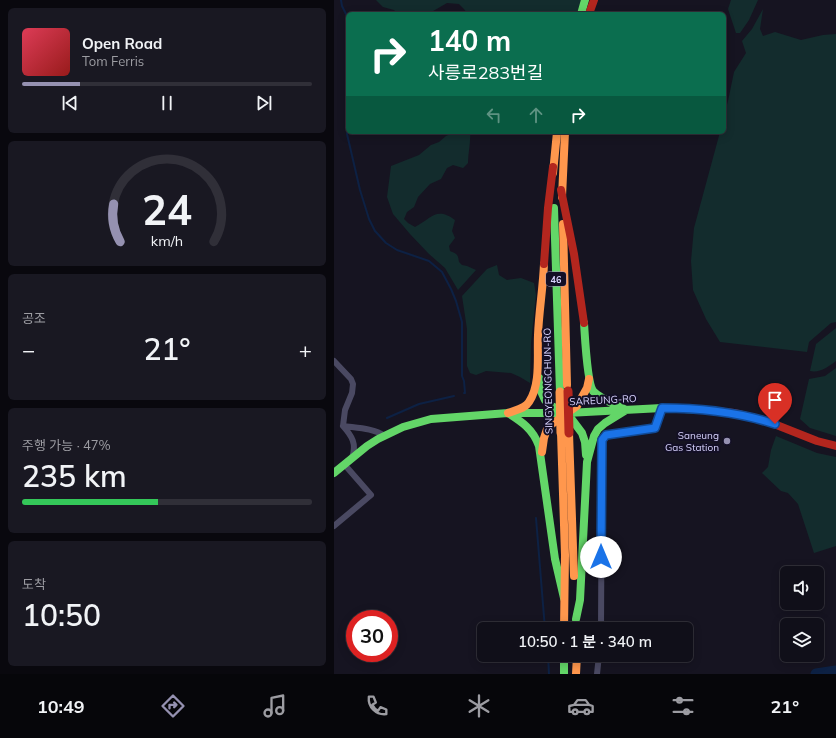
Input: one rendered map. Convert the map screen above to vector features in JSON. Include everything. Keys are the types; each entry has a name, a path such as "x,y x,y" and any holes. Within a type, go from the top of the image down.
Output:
{"main road":[{"path":"582,12 585,0"},
{"path":"590,12 594,0"},
{"name":"SINGYEONGCHUN-RO","path":"557,134 553,167 564,392"},
{"name":"SINGYEONGCHUN-RO","path":"564,622 565,433 561,190 565,134"},
{"path":"553,167 548,208 538,335 539,387 545,400 549,404 567,413 582,433 585,442 587,462 580,600 576,619"},
{"path":"561,190 574,254 583,317 589,379 593,391 600,397 626,410"},
{"path":"508,413 525,407 529,403 534,392 538,367"},
{"path":"542,460 544,438 547,429 577,406 587,388 589,379"},
{"name":"SAREUNG-RO","path":"334,473 367,446 404,427 431,419 508,413 567,413 662,408 702,409 734,413 764,420 817,441 836,446"},
{"path":"587,462 594,436 598,429 626,410"},
{"path":"508,413 524,425 535,436 538,444 542,460 555,559 564,598"},
{"name":"SINGYEONGCHUN-RO","path":"565,433 576,619"},
{"path":"564,662 564,674"},
{"path":"576,674 577,662"}],"street":[{"path":"334,361 351,379 353,384 352,393 345,410 343,426 353,441 354,451 352,458"},
{"path":"601,622 602,440 606,435 655,428 662,408"},
{"path":"343,426 373,430 384,436"},
{"path":"334,526 371,496 344,464"},
{"path":"597,674 598,662"}],"green space":[{"path":"376,0 581,0 578,12 466,12 459,4 447,3 431,12 396,12 383,7"},
{"path":"731,0 758,0 749,20 740,33 736,33 728,9"},
{"path":"763,9 760,29 763,36 775,32 801,40 823,35 836,34 836,322 831,323 809,342 807,352 720,342 706,319 693,290 691,261 694,228 719,134 726,134 726,108 734,72 746,53 742,41 752,29"},
{"path":"450,134 470,134 468,163 463,168 453,165 447,168 441,179 430,184 418,197 414,207 407,212 404,219 415,227 438,214 443,214 455,220 452,231 455,238 449,246 450,251 457,255 459,262 462,265 476,270 458,290 445,268 429,254 393,214 387,197 391,166 419,155 431,145 439,142"},
{"path":"497,265 499,275 507,280 521,278 534,283 536,295 531,343 530,383 511,373 486,371 476,375 470,373 467,366 467,329 462,296 487,269"},
{"path":"836,328 836,361 821,370 810,371 816,344"},
{"path":"836,368 836,436 810,428 800,419 809,379 825,376"},
{"path":"776,436 817,453 836,457 836,546 814,553 798,504 788,493 781,491 762,473 768,467 771,450"}],"waterway":[{"path":"341,0 346,14"},
{"path":"347,134 360,190 369,219 375,231 386,243 397,250 429,261 442,272 451,289 462,322 462,376 464,381 464,393"},
{"path":"387,418 419,404 454,396"},
{"path":"536,518 544,622"},
{"path":"548,662 549,674"},
{"path":"816,674 836,671"}],"traffic: fast":[{"path":"582,12 585,0"},
{"path":"554,208 560,392"},
{"path":"576,619 580,600 587,462 594,436 598,429 626,410 604,399 593,391 589,379 584,323"},
{"path":"539,378 539,387 545,400 549,405 567,413 582,433 585,442 586,455"},
{"path":"334,473 378,439 403,427 431,419 508,413 567,413 662,408 707,410"},
{"path":"508,413 530,430 539,446 555,559 564,598"},
{"path":"564,662 564,674"}],"traffic: slow":[{"path":"553,173 557,134"},
{"path":"562,197 565,134"},
{"path":"563,224 567,385"},
{"path":"508,413 522,408 527,404 533,395 535,387 538,370 538,343 544,264"},
{"path":"542,452 547,429 577,406 587,388 589,379"},
{"path":"560,392 561,433"},
{"path":"561,433 565,555 564,622"},
{"path":"569,433 574,576"},
{"path":"576,674 577,662"}],"traffic: jam":[{"path":"590,12 594,0"},
{"path":"544,264 553,167"},
{"path":"561,190 574,254 584,323"},
{"path":"568,391 569,433"},
{"path":"707,410 734,413 764,420 817,441 836,446"}],"place":[{"name":"Saneung Gas Station","path":"727,441"}],"route":[{"path":"601,557 602,440 606,435 655,428 662,408 702,409 734,413 775,424"}]}
